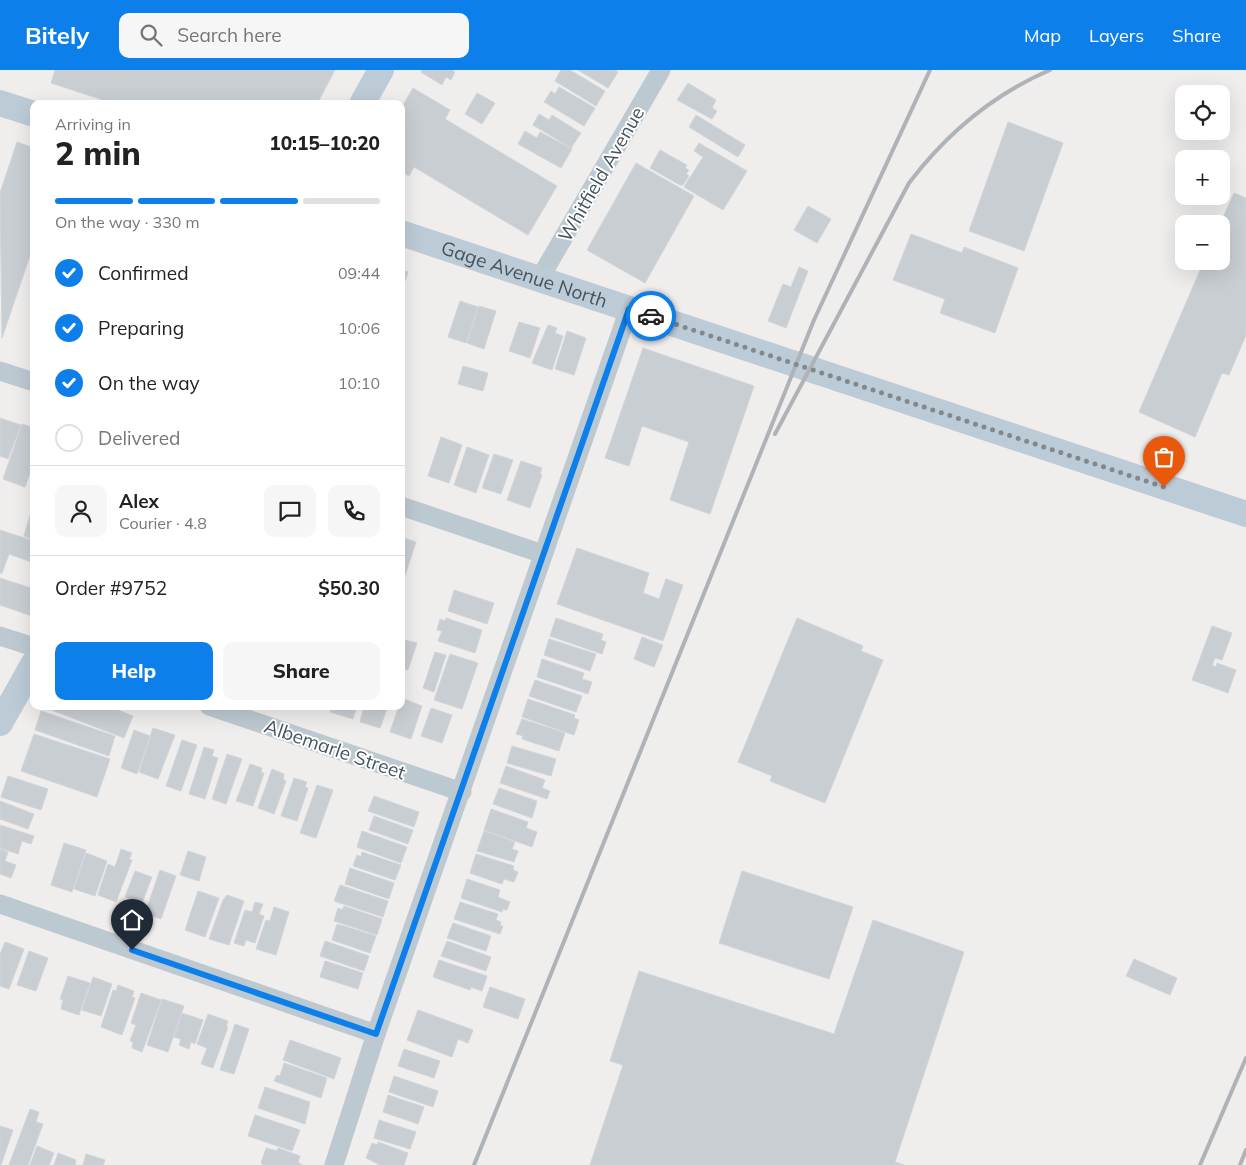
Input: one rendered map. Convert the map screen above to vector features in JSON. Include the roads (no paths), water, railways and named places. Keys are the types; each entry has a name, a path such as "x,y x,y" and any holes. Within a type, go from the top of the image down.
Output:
{"main road":[{"path":"364,100 381,70"},
{"path":"0,103 30,113"},
{"name":"Gage Avenue North","path":"405,234 1246,514"},
{"path":"0,723 30,670"}],"street":[{"name":"Whitfield Avenue","path":"540,278 661,70"},
{"path":"334,1165 376,1034 629,309"},
{"path":"0,371 30,381"},
{"path":"405,507 543,554"},
{"path":"0,636 30,646"},
{"name":"Albemarle Street","path":"221,710 462,792"},
{"path":"0,904 376,1034"}],"railway":[{"path":"474,1165 814,320 930,70"},
{"path":"775,434 909,183 939,148 972,117 1009,91 1050,70"},
{"path":"1200,1165 1246,1058"},
{"path":"1240,1165 1246,1150"}]}
